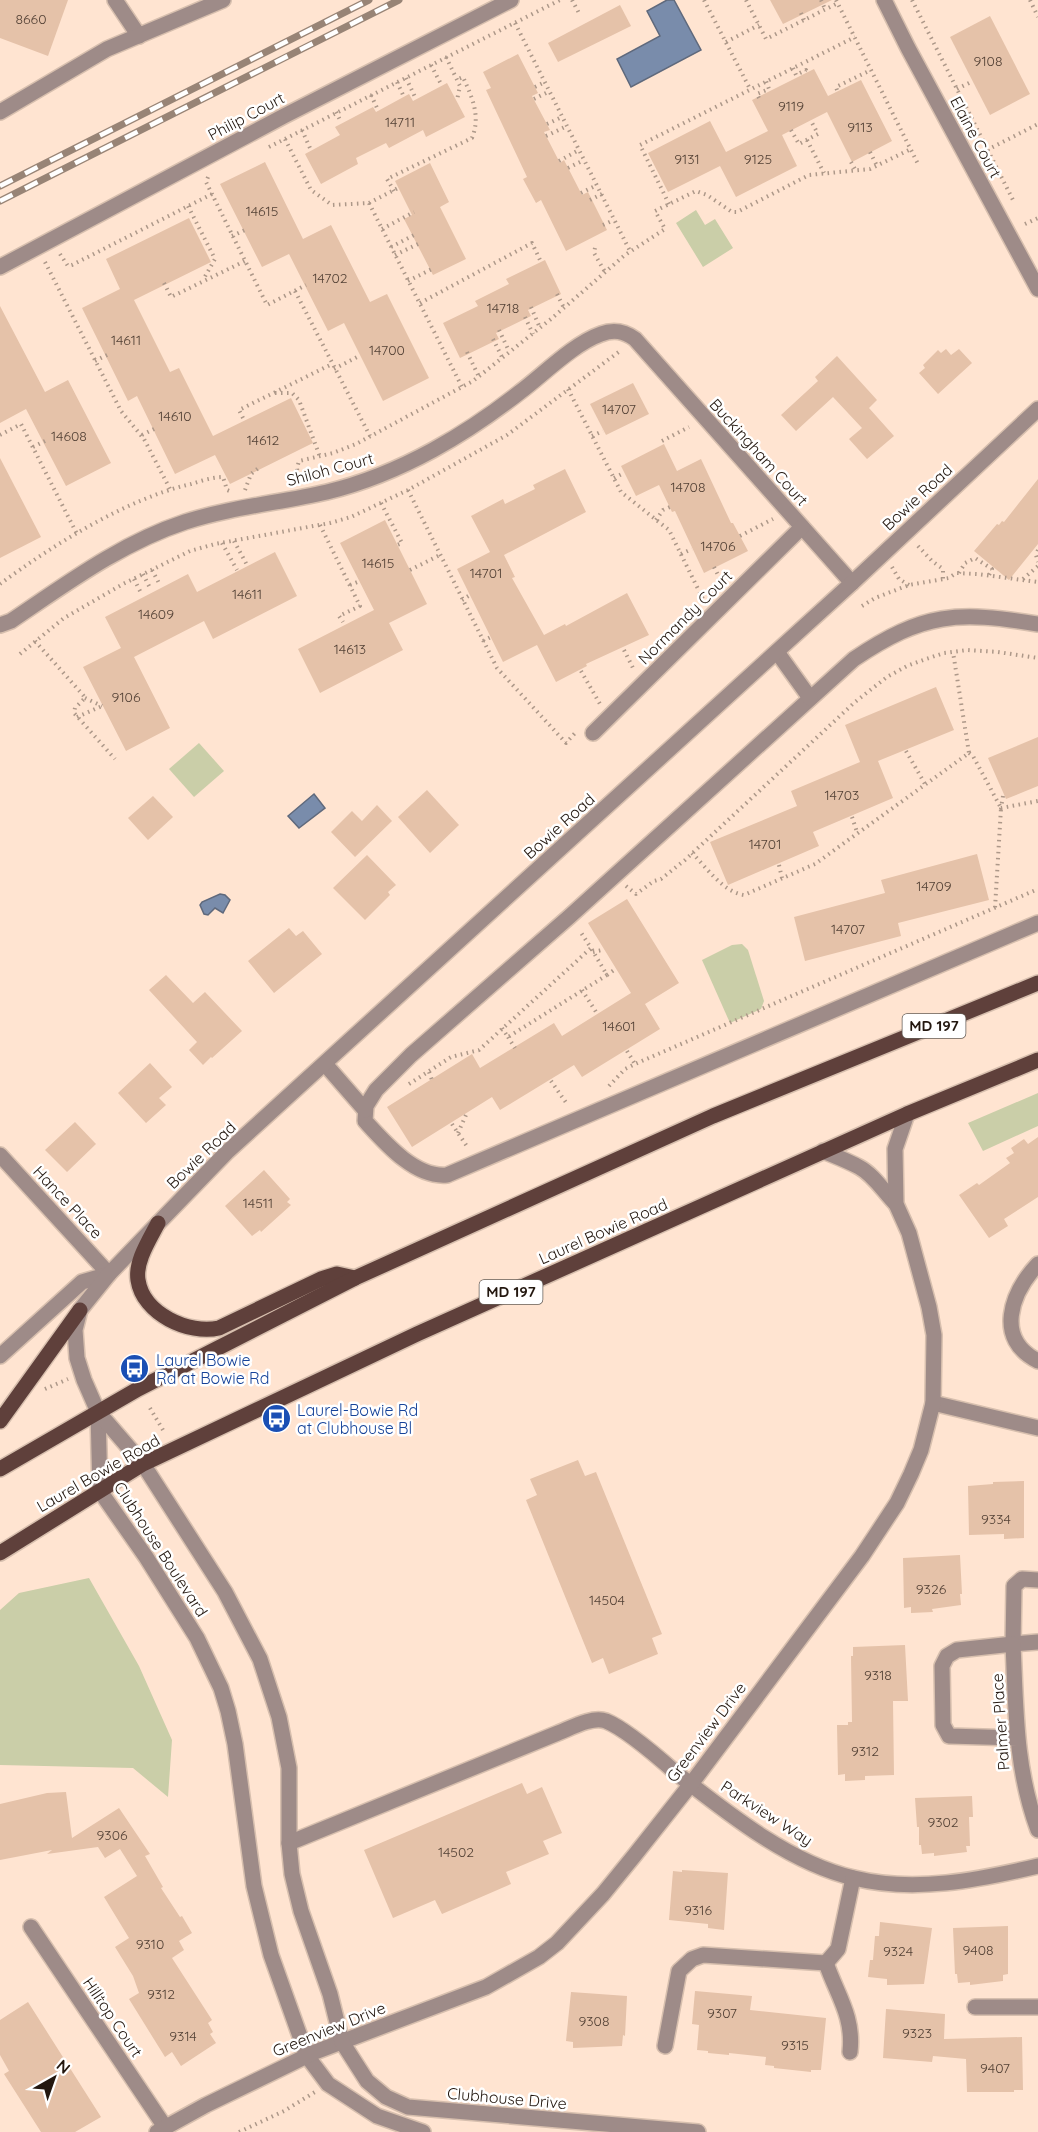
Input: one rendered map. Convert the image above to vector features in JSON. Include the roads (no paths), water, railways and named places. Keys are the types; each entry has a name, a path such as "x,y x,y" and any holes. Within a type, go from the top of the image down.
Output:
{"main road":[{"name":"MD 197","path":"0,1469 138,1389 355,1278 713,1116 1038,983"},
{"name":"Laurel Bowie Road","path":"0,1553 143,1464 417,1334 907,1114 1038,1060"},
{"path":"158,1222 139,1264 138,1279 142,1293 148,1302 164,1315 178,1324 194,1329 219,1328 321,1279 337,1274 355,1278"},
{"path":"0,1421 80,1310"}],"street":[{"path":"115,0 139,36"},
{"path":"0,112 107,49 223,0"},
{"name":"Philip Court","path":"0,267 284,116 511,0"},
{"name":"Elaine Court","path":"884,0 1038,289"},
{"name":"Shiloh Court","path":"6,623 74,578 148,536 185,522 216,514 328,492 366,481 396,468 483,421 571,352 600,334 620,331 627,333 640,345"},
{"name":"Buckingham Court","path":"640,345 852,583"},
{"name":"Bowie Road","path":"80,1310 109,1274 227,1152 777,652 1038,409"},
{"name":"Normandy Court","path":"586,730 802,527"},
{"path":"1038,624 971,615 938,618 903,631 854,659 569,917 411,1055 376,1090 365,1110 365,1121 414,1167 431,1175 447,1175 1038,923"},
{"path":"777,652 810,698"},
{"path":"325,1064 365,1110"},
{"name":"Greenview Drive","path":"161,2129 307,2055 486,1988 539,1957 569,1931 603,1894 691,1784 881,1528 897,1503 921,1450 933,1403 934,1335 929,1307 909,1233 896,1204 895,1149 907,1114"},
{"path":"824,1151 860,1167 896,1204"},
{"name":"Hance Place","path":"0,1155 109,1274"},
{"path":"1038,1264 1016,1296 1011,1313 1011,1325 1021,1349 1038,1361"},
{"name":"Bowie Road","path":"0,1356 82,1282 109,1274"},
{"path":"80,1310 75,1330 77,1358 98,1412"},
{"path":"933,1403 1038,1428"},
{"name":"Clubhouse Boulevard","path":"98,1412 143,1464 225,1592 260,1659 279,1717 289,1768 289,1843 292,1874 301,1911 330,1994 342,2042"},
{"name":"Clubhouse Boulevard","path":"98,1412 100,1491 146,1557 196,1638 221,1688 234,1744 254,1886 271,1955 307,2055"},
{"name":"Palmer Place","path":"1038,1580 1022,1579 1014,1586 1013,1644 1017,1738 1024,1785 1038,1830"},
{"path":"1017,1738 949,1736 943,1725 942,1666 947,1656 957,1650 1038,1642"},
{"name":"Parkview Way","path":"289,1843 589,1721 604,1720 637,1741 732,1815 782,1848 817,1865 853,1878 899,1884 932,1883 994,1877 1038,1866"},
{"path":"826,1963 838,1949 853,1878"},
{"name":"Hilltop Court","path":"31,1927 161,2129"},
{"path":"665,2046 679,1971 692,1959 703,1955 826,1963"},
{"path":"826,1963 851,2029 850,2052"},
{"path":"975,2007 1038,2007"},
{"name":"Clubhouse Drive","path":"342,2042 367,2081 386,2097 408,2107 698,2132"},
{"path":"307,2055 328,2084 376,2116 414,2131 423,2132"}],"water":[{"path":"667,0 674,0 701,50 631,87 617,59 660,36 647,11"},
{"path":"314,794 325,808 299,828 288,816"},
{"path":"220,894 230,900 223,913 215,908 208,915 204,914 200,905 202,902"}],"railway":[{"path":"0,186 369,0"},
{"path":"0,201 399,0"}],"place":[{"name":"Laurel Bowie Rd at Bowie Rd","path":"135,1369"},
{"name":"Laurel-Bowie Rd at Clubhouse Bl","path":"276,1419"}]}
